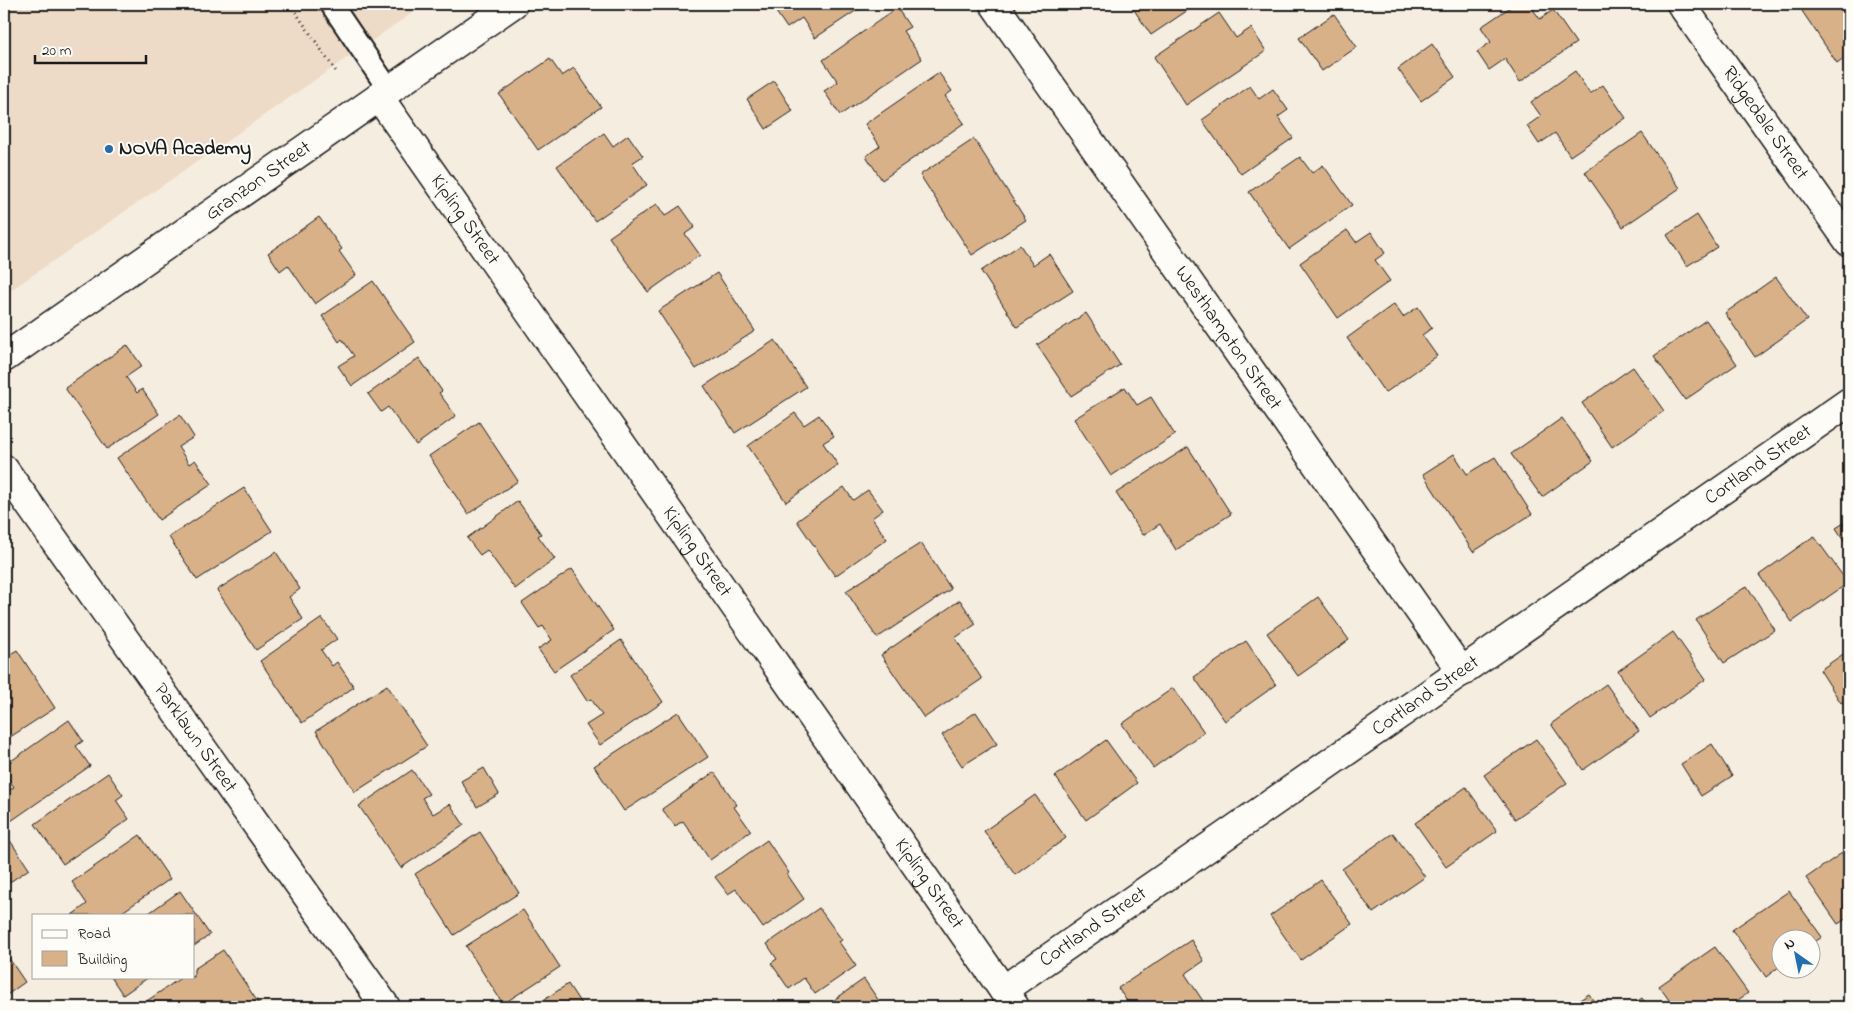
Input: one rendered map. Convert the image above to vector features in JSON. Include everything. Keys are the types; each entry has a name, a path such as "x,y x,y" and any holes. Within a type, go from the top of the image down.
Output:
{"street":[{"name":"Granzon Street","path":"4,358 513,4"},
{"name":"Westhampton Street","path":"994,4 1462,672"},
{"name":"Ridgedale Street","path":"1680,4 1849,242"},
{"name":"Kipling Street","path":"384,94 1009,999"},
{"name":"Cortland Street","path":"1009,999 1462,672 1849,402"},
{"name":"Parklawn Street","path":"4,469 386,1007"}],"lane":[{"path":"331,4 384,94"}],"path":[{"path":"290,4 337,73"}],"shaded area":[{"name":"NOVA Academy","path":"4,4 425,4 4,295"}],"building":[{"path":"781,4 866,4 815,38 802,18 787,28 774,9"},
{"path":"1130,4 1197,4 1151,35"},
{"path":"1515,4 1529,4 1540,19 1553,10 1576,43 1520,82 1505,59 1489,70 1477,52 1491,42 1481,27"},
{"path":"1813,4 1849,4 1849,54 1837,63 1802,11"},
{"path":"897,8 910,27 903,31 922,59 840,115 824,91 838,82 823,60"},
{"path":"1219,13 1236,38 1251,28 1266,51 1186,105 1154,57"},
{"path":"1334,14 1357,47 1322,71 1299,38"},
{"path":"1432,44 1455,77 1421,101 1398,69"},
{"path":"550,59 562,76 574,68 601,107 538,150 499,94"},
{"path":"1575,71 1590,94 1603,85 1626,118 1570,156 1555,133 1539,144 1527,126 1541,116 1531,102"},
{"path":"939,73 952,91 945,96 964,123 882,180 866,156 880,146 865,124"},
{"path":"774,81 793,111 766,129 747,99"},
{"path":"1250,86 1259,99 1273,89 1288,110 1278,117 1293,138 1241,174 1202,120"},
{"path":"604,133 613,146 628,135 643,156 632,163 647,185 595,221 557,166"},
{"path":"1642,133 1680,188 1623,227 1585,172"},
{"path":"974,139 1026,220 972,255 920,175"},
{"path":"1300,157 1312,173 1323,165 1352,205 1289,249 1249,192"},
{"path":"657,204 665,216 680,206 695,227 685,234 700,255 648,292 609,237"},
{"path":"1697,215 1717,247 1687,266 1667,235"},
{"path":"319,217 342,249 339,251 356,275 315,304 288,265 280,271 268,253"},
{"path":"1347,230 1356,242 1371,232 1385,253 1375,260 1390,281 1338,318 1300,263"},
{"path":"1020,245 1033,265 1049,254 1073,291 1017,327 981,271"},
{"path":"717,273 755,331 696,369 658,311"},
{"path":"1776,277 1807,320 1755,357 1725,313"},
{"path":"373,281 415,342 352,386 338,366 354,356 342,339 339,342 322,316"},
{"path":"1394,304 1403,317 1418,307 1432,328 1422,335 1437,356 1385,393 1347,338"},
{"path":"1086,313 1120,365 1071,396 1037,345"},
{"path":"1706,320 1737,364 1685,400 1654,356"},
{"path":"775,340 806,387 735,433 704,386"},
{"path":"127,345 142,366 126,377 137,393 142,389 159,414 107,449 65,388"},
{"path":"419,358 442,391 439,393 456,416 416,445 388,407 381,412 368,394"},
{"path":"1633,367 1664,411 1612,447 1582,403"},
{"path":"1125,387 1137,405 1151,397 1175,435 1111,476 1074,419"},
{"path":"795,413 804,425 819,415 834,436 823,443 838,465 786,502 748,446"},
{"path":"180,415 194,437 178,447 189,464 195,460 212,484 159,520 117,458"},
{"path":"1562,418 1593,461 1542,497 1511,454"},
{"path":"479,422 518,481 468,514 429,456"},
{"path":"1188,447 1231,514 1176,550 1160,524 1143,535 1116,493"},
{"path":"1454,454 1467,474 1495,457 1532,514 1473,552 1423,474"},
{"path":"844,487 853,500 868,490 883,510 872,518 887,539 835,576 797,521"},
{"path":"244,488 272,531 197,580 169,537"},
{"path":"518,501 541,534 538,536 555,559 515,589 487,550 480,555 467,538"},
{"path":"1849,520 1849,548 1836,528"},
{"path":"1814,536 1848,583 1792,622 1759,575"},
{"path":"921,543 951,589 877,638 846,591"},
{"path":"276,552 300,589 289,597 303,619 256,650 217,590"},
{"path":"572,569 614,630 554,671 538,649 552,640 543,626 539,628 522,603"},
{"path":"1747,586 1775,630 1724,663 1696,620"},
{"path":"1318,597 1349,640 1298,676 1267,633"},
{"path":"960,600 976,624 955,638 982,679 924,718 881,655"},
{"path":"322,618 337,639 321,650 332,666 337,662 354,687 302,723 260,661"},
{"path":"1673,632 1706,679 1650,718 1618,671"},
{"path":"621,640 663,702 600,745 586,725 602,715 591,699 587,701 570,675"},
{"path":"1246,641 1276,685 1225,721 1194,677"},
{"path":"17,650 55,708 4,741 4,658"},
{"path":"1849,650 1849,698 1841,703 1820,670"},
{"path":"1606,684 1639,731 1583,770 1551,724"},
{"path":"387,685 427,746 355,792 316,731"},
{"path":"1173,688 1204,732 1153,768 1122,724"},
{"path":"678,712 708,757 624,811 594,766"},
{"path":"976,712 997,744 962,766 942,735"},
{"path":"69,720 83,741 76,746 90,766 11,821 4,811 4,794 14,787 4,773 4,766"},
{"path":"1536,739 1567,783 1515,819 1484,775"},
{"path":"1106,740 1137,783 1086,820 1055,776"},
{"path":"1712,744 1732,776 1701,796 1681,764"},
{"path":"484,768 499,794 477,807 461,781"},
{"path":"412,770 429,794 422,798 433,814 450,804 464,825 401,868 359,806"},
{"path":"714,772 737,805 734,807 751,831 710,860 683,821 675,826 662,809"},
{"path":"108,773 123,795 116,800 129,819 63,864 35,824"},
{"path":"1466,787 1497,831 1446,867 1415,823"},
{"path":"1035,795 1066,838 1015,875 984,831"},
{"path":"480,832 519,893 454,935 415,874"},
{"path":"1393,833 1425,877 1373,913 1342,869"},
{"path":"140,835 170,879 119,914 73,914 87,904 72,882"},
{"path":"7,836 29,869 4,886 4,838"},
{"path":"767,840 804,899 763,928 736,889 728,894 715,877"},
{"path":"1849,848 1849,917 1838,924 1806,878"},
{"path":"1321,880 1352,924 1301,960 1270,916"},
{"path":"180,891 210,935 195,945 195,914 147,914"},
{"path":"1789,891 1816,928 1770,928 1770,974 1766,977 1732,930"},
{"path":"819,908 842,940 839,942 856,966 815,994 804,978 789,989 771,963 777,959 767,944"},
{"path":"523,910 560,967 503,1004 466,946"},
{"path":"1191,940 1204,961 1185,974 1207,1007 1131,1007 1118,988"},
{"path":"1715,947 1748,993 1728,1007 1674,1007 1659,986"},
{"path":"223,950 261,1007 138,1007 181,978 195,978 195,968"},
{"path":"4,951 25,982 4,997"},
{"path":"112,978 148,978 123,995"},
{"path":"864,979 883,1007 824,1007"},
{"path":"568,984 583,1007 533,1007"},
{"path":"1589,994 1598,1007 1569,1007"},
{"path":"1642,998 1648,1007 1629,1007"}],"place":[{"name":"NOVA Academy","path":"109,149"}]}
